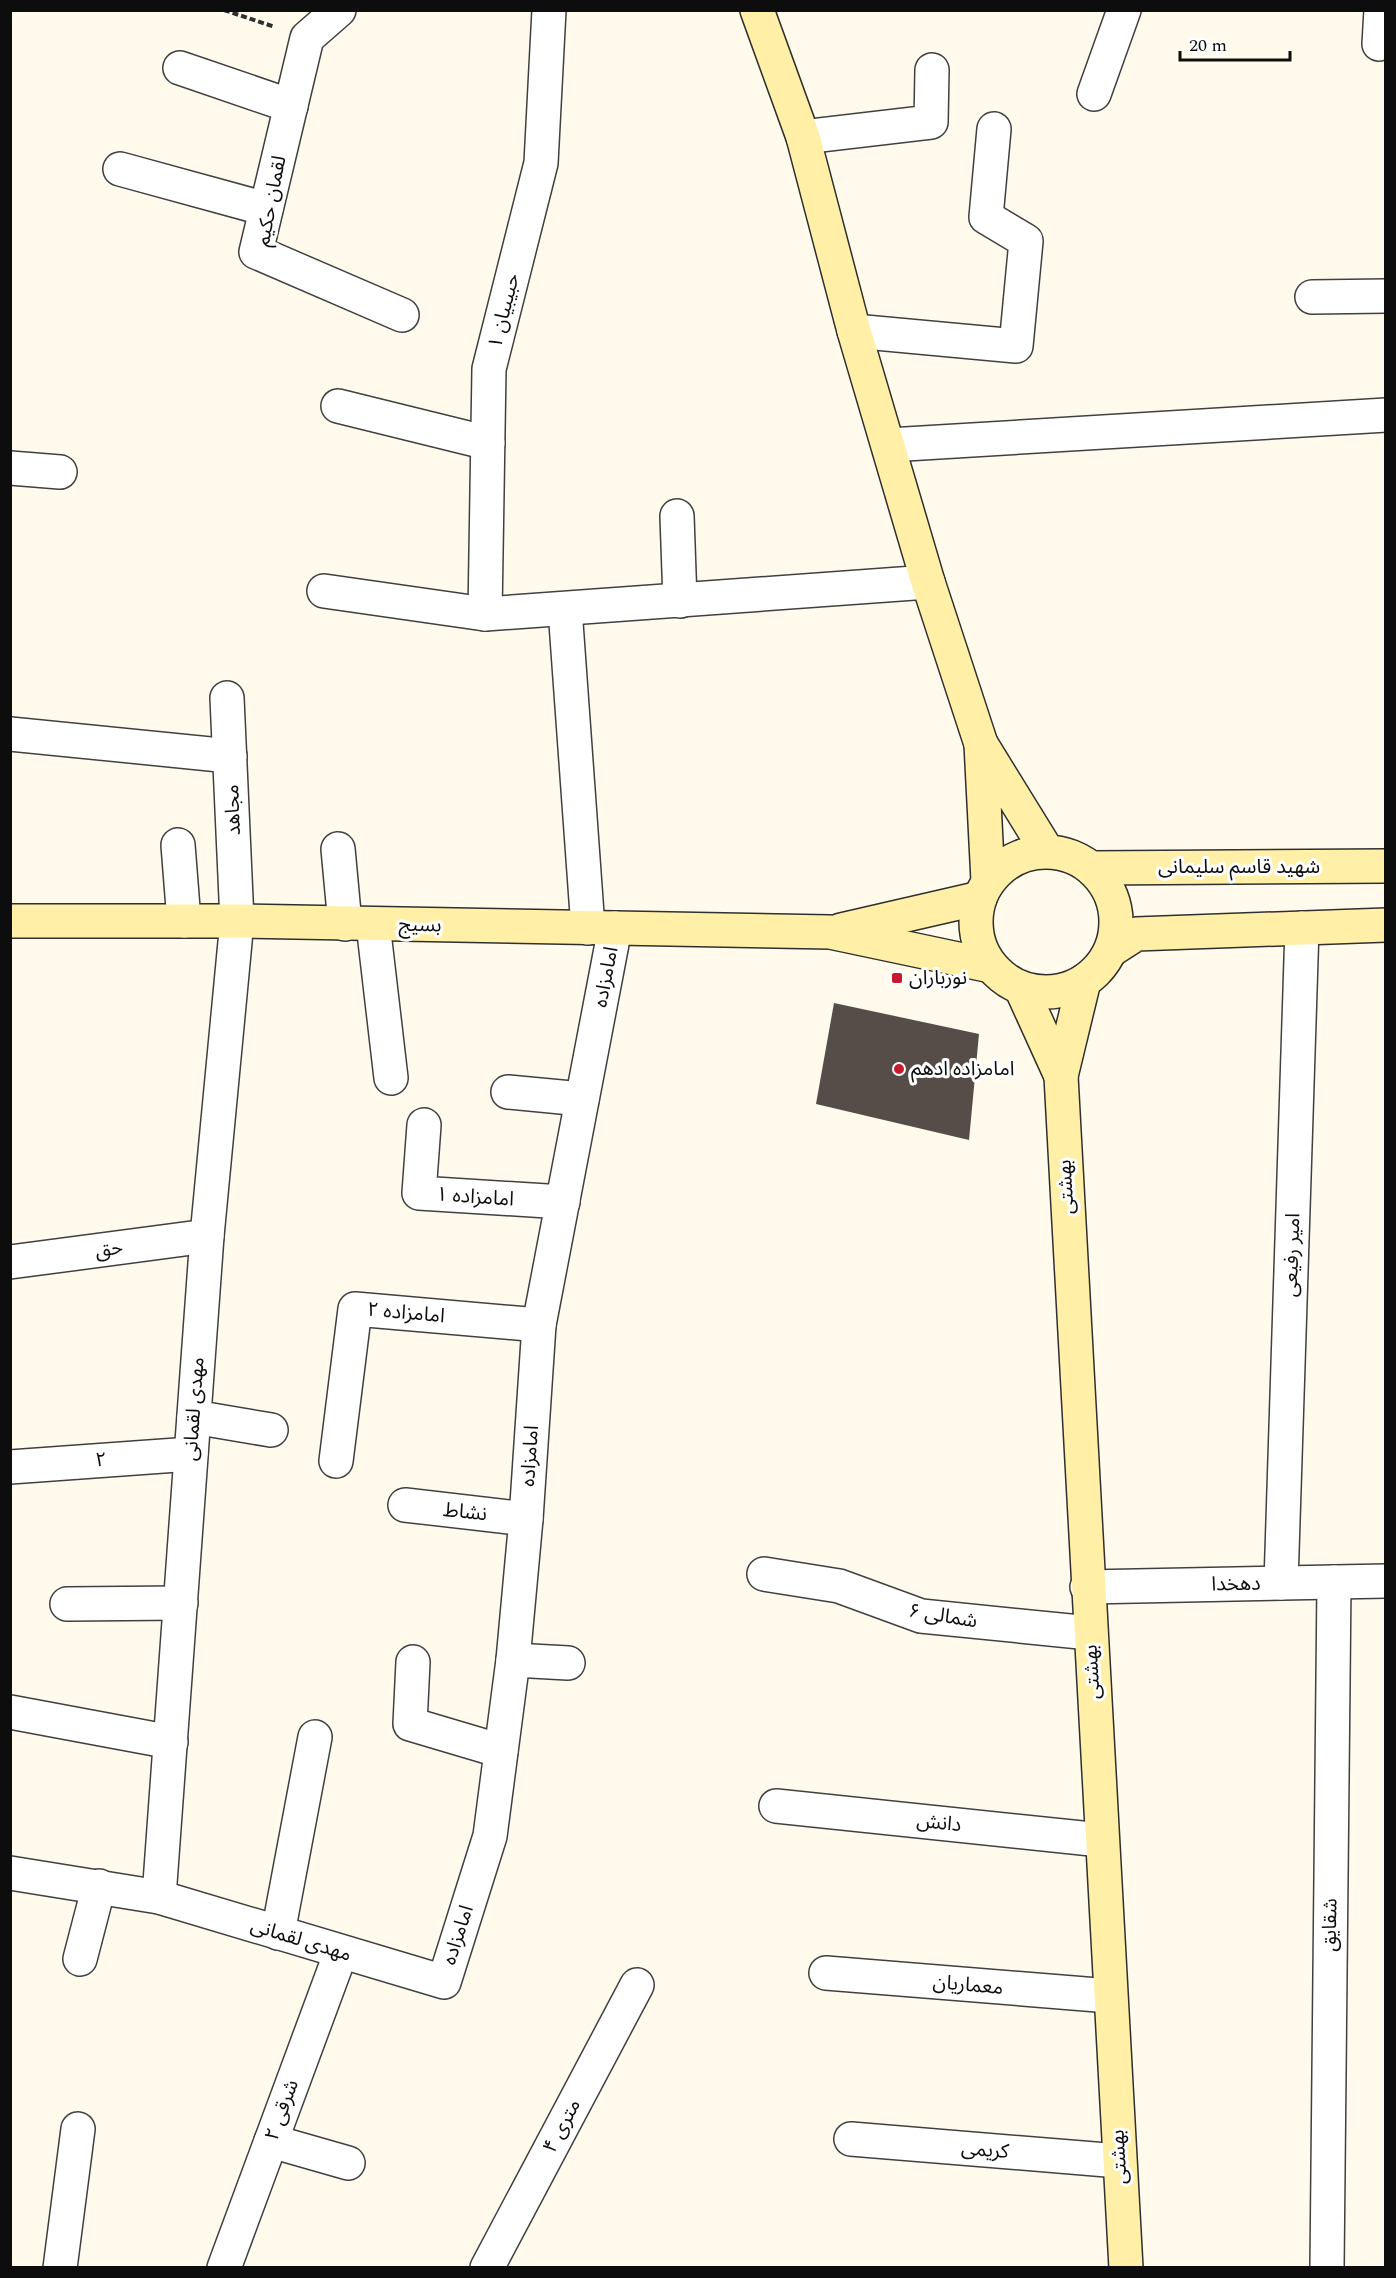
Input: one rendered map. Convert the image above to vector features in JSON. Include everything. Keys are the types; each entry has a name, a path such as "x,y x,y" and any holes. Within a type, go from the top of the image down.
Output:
{"main road":[{"path":"757,10 803,137 854,331 928,582 981,744 1047,851"},
{"path":"830,932 984,889 1005,865 1024,855 1047,851 1071,856 1092,868 1106,885 1114,906 1116,928 1111,950 1100,968 1084,981 1064,990 1042,993 1020,988 1005,979 991,966 980,945 975,921 984,889 981,744"},
{"name":"شهید قاسم سلیمانی","path":"1092,868 1386,866"},
{"name":"بسیج","path":"10,921 237,921 830,932"},
{"path":"1111,950 1136,934 1386,925"},
{"path":"830,932 991,966"},
{"path":"1060,1076 1084,981"},
{"path":"1020,988 1060,1076"},
{"name":"بهشتی","path":"1060,1076 1126,2268"}],"street":[{"path":"307,38 339,10"},
{"name":"حبیبیان ۱","path":"485,614 489,369 541,164 549,10"},
{"path":"1094,94 1124,10"},
{"path":"1379,44 1381,10"},
{"name":"لقمان حکیم","path":"307,38 256,252 402,315"},
{"path":"180,68 291,106"},
{"path":"803,137 931,122 932,70"},
{"path":"854,331 1016,346 1026,241 986,217 994,129"},
{"path":"120,169 266,209"},
{"path":"1312,297 1386,297"},
{"path":"338,406 488,442"},
{"path":"889,445 1386,415"},
{"path":"10,468 60,472"},
{"path":"677,516 680,601"},
{"path":"324,591 485,614 928,582"},
{"name":"امامزاده","path":"444,1982 490,1836 513,1660 526,1519 538,1325 582,1099 602,928 565,609"},
{"name":"مجاهد","path":"228,698 237,921"},
{"path":"10,734 230,756"},
{"path":"178,845 184,921"},
{"path":"338,849 359,924 392,1078"},
{"name":"مهدی لقمانی","path":"159,1897 207,1236 237,921"},
{"name":"امیر رفیعی","path":"1281,1583 1302,928"},
{"path":"508,1092 582,1099"},
{"name":"امامزاده ۱","path":"423,1125 419,1193 562,1202"},
{"name":"حق","path":"10,1263 207,1236"},
{"name":"امامزاده ۲","path":"336,1461 355,1309 538,1325"},
{"path":"194,1417 271,1430"},
{"name":"۲","path":"10,1467 191,1454"},
{"name":"نشاط","path":"405,1505 526,1519"},
{"name":"شمالی ۶","path":"764,1574 839,1586 921,1616 1090,1633"},
{"name":"دهخدا","path":"1087,1587 1386,1581"},
{"name":"شقایق","path":"1327,2268 1334,1582"},
{"path":"67,1604 181,1603"},
{"path":"513,1660 568,1663"},
{"path":"413,1662 410,1724 501,1751"},
{"path":"10,1713 171,1742"},
{"path":"278,1933 315,1737"},
{"name":"دانش","path":"776,1806 1101,1840"},
{"name":"مهدی لقمانی","path":"10,1873 159,1897 444,1982"},
{"path":"80,1959 99,1886"},
{"name":"۲ شرقی","path":"224,2268 341,1952"},
{"name":"معماریان","path":"826,1973 1110,1996"},
{"name":"۴ متری","path":"487,2268 637,1986"},
{"path":"60,2268 78,2129"},
{"name":"کریمی","path":"851,2139 1119,2161"},
{"path":"271,2141 348,2163"}],"path":[{"path":"224,10 307,38"}],"building":[{"name":"امامزاده ادهم","path":"834,1003 979,1034 969,1140 816,1104"}],"place":[{"name":"نورباران","path":"897,978"},
{"name":"امامزاده ادهم","path":"899,1069"}]}
